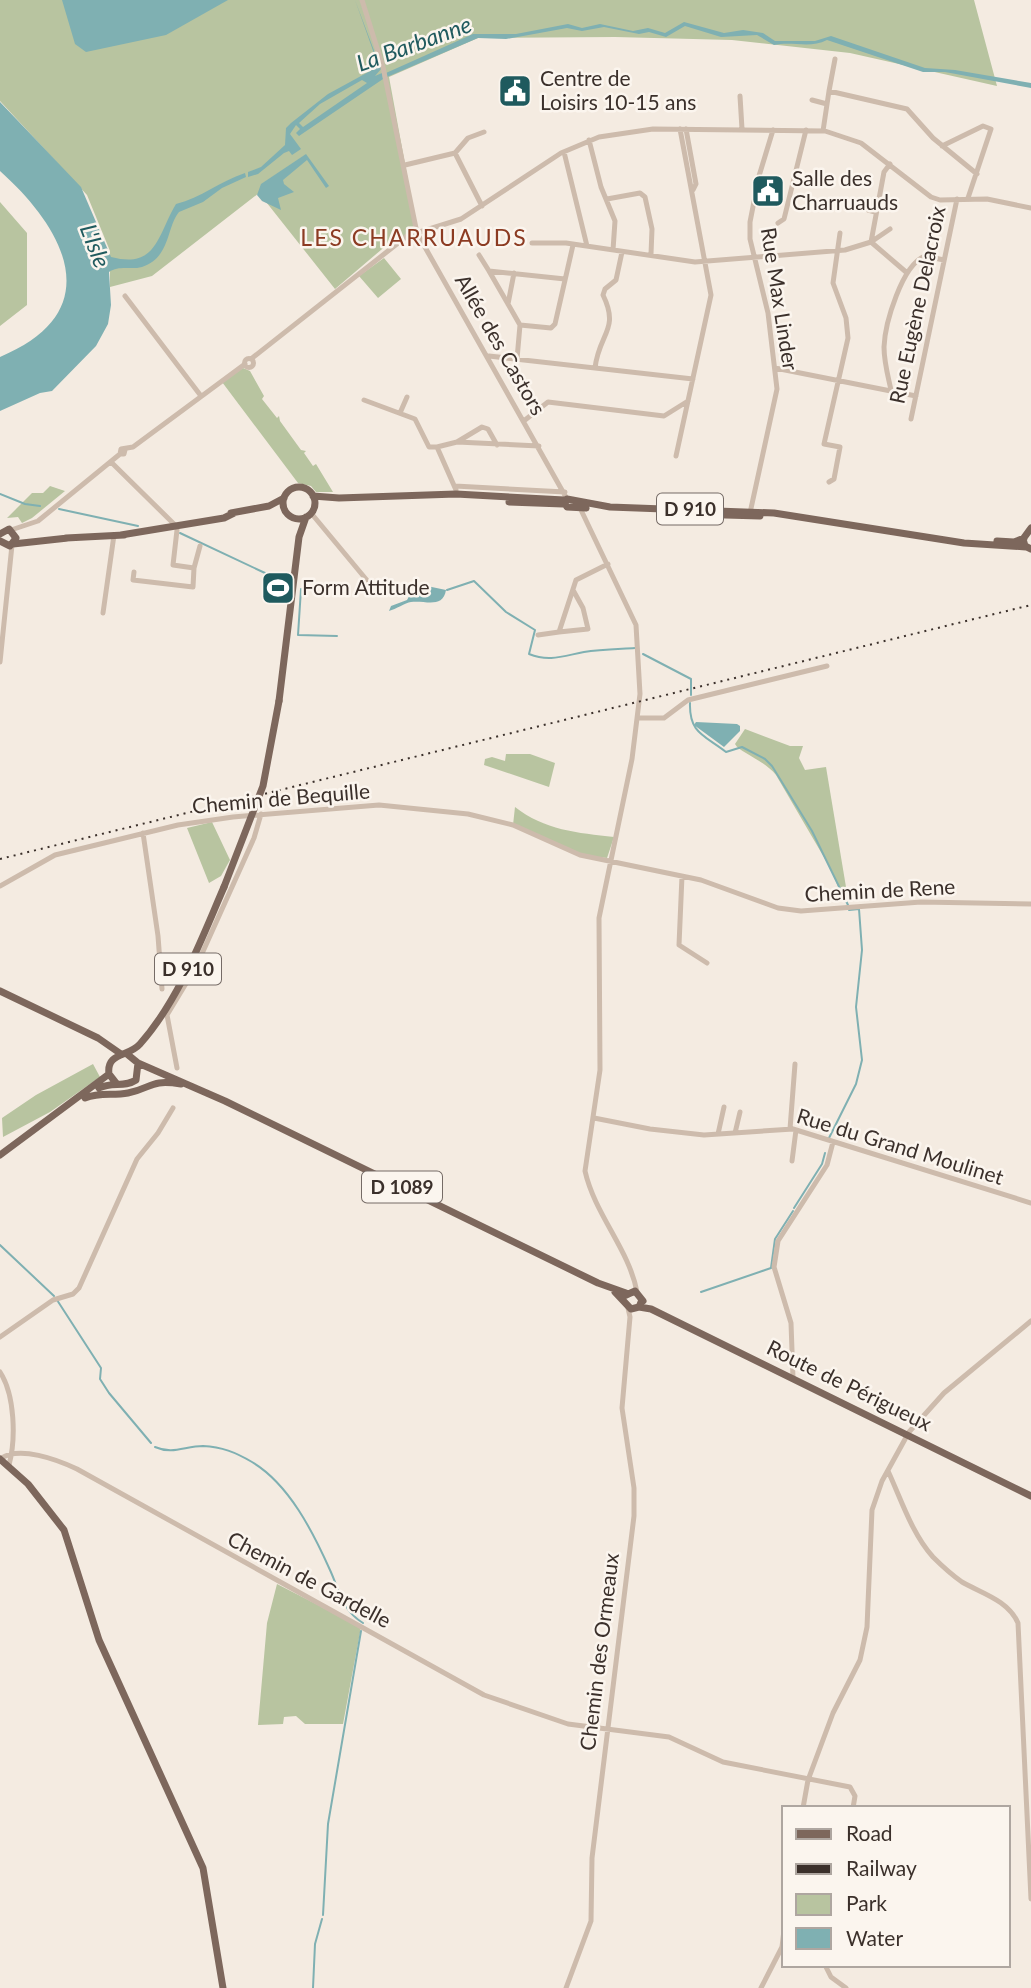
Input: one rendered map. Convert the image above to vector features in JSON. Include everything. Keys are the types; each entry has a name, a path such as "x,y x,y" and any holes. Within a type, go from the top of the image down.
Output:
{"main road":[{"path":"284,510 284,498 288,491 299,487 307,489 313,496 339,498 428,495 565,499 584,507"},
{"path":"310,512 313,496"},
{"path":"0,534 4,530 10,540 39,541 157,531 224,518 244,510 268,506 284,498"},
{"path":"268,506 284,510 292,517 310,512 339,498"},
{"name":"D 910","path":"584,507 796,517 1029,548"},
{"name":"D 910","path":"124,1054 140,1044 186,974 224,887 263,786 279,701 297,573 299,537 310,512"},
{"name":"D 910","path":"292,517 297,534 297,573"},
{"name":"D 910","path":"951,539 1014,542 1028,532"},
{"path":"1028,532 1029,548"},
{"path":"0,991 98,1038 138,1062 137,1077"},
{"path":"98,1038 110,1063 109,1074 116,1083 126,1085 137,1077 158,1073"},
{"name":"D 910","path":"138,1062 140,1044"},
{"path":"110,1063 124,1054"},
{"name":"D 1089","path":"138,1062 158,1073 191,1085 612,1290 629,1294"},
{"name":"D 1089","path":"0,1155 86,1094 109,1074"},
{"name":"D 1089","path":"68,1105 99,1093 130,1092 155,1082 191,1085"},
{"name":"D 1089","path":"86,1094 116,1083"},
{"path":"629,1294 635,1308"},
{"path":"629,1294 635,1308"},
{"name":"Route de Périgueux","path":"635,1308 651,1309 1031,1496"},
{"path":"0,1459 9,1465 59,1521 99,1640 203,1868 223,1988"}],"street":[{"name":"Allée des Castors","path":"362,0 385,76 418,233 539,446 565,499"},
{"path":"823,131 835,59"},
{"path":"829,91 907,109 942,146 977,174"},
{"path":"740,96 742,129"},
{"path":"812,100 827,104"},
{"path":"942,146 971,131 990,126 992,131 968,198"},
{"path":"676,456 711,295 693,190 696,184 683,129"},
{"path":"0,662 10,540 38,521 122,452 147,438 245,365 248,368 253,366 251,359 407,236 461,219 564,152 589,140 639,130 823,131 861,144 931,197 968,198 1031,208"},
{"name":"Rue Max Linder","path":"750,513 777,389 768,313 750,222 773,130"},
{"path":"778,223 784,219 806,130"},
{"path":"405,165 455,153 468,138 484,132"},
{"path":"589,140 615,221 613,250"},
{"path":"564,152 587,246"},
{"path":"455,153 459,156 482,206"},
{"path":"871,242 875,212 868,210 870,203 877,200 884,172 890,164"},
{"path":"607,199 640,193 645,197 652,229 651,254"},
{"name":"Rue Eugène Delacroix","path":"911,419 957,199"},
{"path":"531,243 587,246 695,262 839,251 871,242 890,229"},
{"path":"830,482 834,479 840,447 824,444 836,379 848,338 846,318 834,283 840,233"},
{"path":"871,242 906,272"},
{"path":"520,325 554,327 573,245"},
{"path":"595,368 597,347 608,328 611,316 603,295 605,289 616,280 622,251"},
{"path":"479,255 520,325 517,359"},
{"path":"891,390 885,362 886,332 906,272 925,256 944,260"},
{"path":"489,271 565,279"},
{"path":"508,304 513,273"},
{"path":"124,296 201,396"},
{"path":"489,356 693,379"},
{"path":"775,368 916,396"},
{"path":"400,413 407,397"},
{"path":"364,400 415,419 429,447 457,442 539,446"},
{"path":"524,420 548,402 664,416 688,401"},
{"path":"457,442 482,427 488,429 497,444"},
{"path":"437,447 456,488 565,499"},
{"path":"111,462 177,528 173,565 194,568"},
{"path":"584,507 638,633 639,718 598,918 600,1070 585,1171 589,1188 635,1283 629,1294"},
{"path":"310,512 370,584"},
{"path":"103,613 118,535"},
{"path":"134,572 133,580 193,587 194,568 200,547"},
{"path":"559,632 576,580 608,564"},
{"path":"538,635 588,629 583,608 573,590"},
{"path":"639,718 664,718 688,700 827,666"},
{"name":"Chemin de Bequille","path":"0,886 55,855 205,819 379,805 468,814 513,825 580,855 611,861"},
{"path":"177,1068 167,1015 196,967 254,838 261,814"},
{"path":"143,833 158,936 162,989"},
{"name":"Chemin de Rene","path":"611,861 732,889 778,908 802,911 921,902 1031,904"},
{"path":"682,876 679,945 707,963"},
{"path":"792,1161 795,1064"},
{"path":"718,1134 724,1107"},
{"path":"0,1337 53,1300 73,1294 79,1289 137,1159 158,1133 173,1108"},
{"path":"735,1133 740,1112"},
{"name":"Rue du Grand Moulinet","path":"594,1118 650,1129 718,1134 793,1130 1031,1203"},
{"path":"793,1378 791,1323 774,1267 776,1251 778,1241 827,1165 834,1142"},
{"name":"Chemin des Ormeaux","path":"566,1988 592,1921 592,1858 634,1516 634,1489 622,1408 635,1308"},
{"path":"803,1806 808,1780 833,1713 860,1660 867,1627 872,1510 888,1471 908,1435 944,1393 1031,1321"},
{"path":"0,1372 10,1396 12,1455 9,1465"},
{"name":"Chemin de Gardelle","path":"0,1459 12,1455 52,1459 77,1469 484,1695 554,1720 607,1731 669,1737 723,1762 850,1787 855,1796 853,1806"},
{"path":"888,1471 916,1531 932,1556 953,1575 996,1599 1011,1612 1018,1623 1031,1899"},
{"path":"761,1988 782,1947"},
{"path":"826,1967 831,1977 846,1988"}],"green space":[{"path":"0,0 974,0 997,86 850,53 732,40 478,38 389,77 417,229 388,244 335,289 259,193 152,276 110,287 110,251 87,195 0,101"},
{"path":"0,202 27,233 27,305 0,326"},
{"path":"384,258 401,279 378,298 359,276"},
{"path":"243,368 250,371 264,396 262,399 277,418 279,416 301,450 306,451 304,453 313,466 316,464 333,492 316,492 311,486 298,483 222,382"},
{"path":"50,486 65,491 22,523 18,517 7,518 32,493 43,493"},
{"path":"745,729 790,746 803,746 799,758 805,770 826,767 848,899 843,900 832,871 776,775 735,744"},
{"path":"506,754 530,754 555,763 549,787 484,765 485,759 492,757 505,761"},
{"path":"515,807 550,826 614,837 607,858 580,855 513,825"},
{"path":"212,822 230,860 221,876 209,883 187,828"},
{"path":"93,1064 100,1077 50,1112 3,1137 2,1118 36,1095"},
{"path":"277,1584 361,1627 343,1724 305,1724 296,1716 284,1717 283,1724 258,1725 267,1623"}],"water":[{"path":"62,0 228,0 166,35 86,52 75,44"},
{"path":"355,0 381,69 375,76 382,73 383,79 299,136 296,133 300,129 296,125 290,134 301,149 292,155 289,151 284,153 258,174 248,177 248,172 261,167 285,145 286,128 291,123 328,94 372,70 376,59","holes":["362,80 367,83 303,127 299,123 320,104"]},
{"path":"684,22 724,33 743,30 763,33 775,41 815,41 831,36 925,68 955,70 1031,83 1031,88 945,72 923,72 827,40 814,44 774,45 757,35 721,37 685,26 666,37 649,32 639,34 604,27 582,31 567,28 506,39 478,38 387,77 386,73 473,34 516,34 568,24 582,28 600,24 633,31 648,28 665,33"},
{"name":"L'Isle","path":"0,102 81,187 111,257 138,258 147,254 154,247 176,204 194,198 236,176 245,173 246,177 222,188 203,202 179,212 163,249 151,262 142,267 109,272 111,305 108,324 96,346 52,391 40,393 0,411 0,357 34,339 55,317 65,294 66,270 58,244 43,219 24,194 0,171"},
{"path":"306,154 329,186 326,188 307,160 283,180 294,192 278,198 281,210 262,201 257,195 261,184"},
{"path":"427,586 446,590 441,600 411,602 389,611 391,606 407,600 411,593"},
{"path":"696,722 737,724 740,731 724,747 694,725"}],"waterway":[{"path":"0,494 25,504 40,506"},
{"path":"59,509 138,526"},
{"path":"180,533 265,573"},
{"path":"268,575 289,585"},
{"path":"447,590 474,581 506,612 535,630 529,654 543,658 596,650 635,648"},
{"path":"301,589 298,635 337,636"},
{"path":"643,654 691,679 691,695"},
{"path":"690,703 692,721 705,737 726,752 742,747 765,759 772,766 812,831 848,905"},
{"path":"829,1138 856,1084 862,1060 856,1007 862,950 859,909 849,910"},
{"path":"794,1208 822,1164 825,1153"},
{"path":"701,1292 771,1268 775,1239 793,1211"},
{"path":"0,1245 54,1296"},
{"path":"57,1300 101,1368 100,1379 109,1393 151,1443"},
{"path":"155,1447 168,1450 197,1446 216,1448 240,1455 265,1471 298,1510 316,1540 342,1600 350,1612 363,1623"},
{"path":"323,1915 328,1824 361,1631"},
{"path":"313,1988 315,1944 322,1919"}],"railway":[{"path":"0,859 1031,605"}],"place":[{"name":"Centre de Loisirs 10-15 ans","path":"515,91"},
{"name":"Salle des Charruauds","path":"768,191"},
{"name":"Form Attitude","path":"278,588"}],"district":[{"name":"LES CHARRUAUDS","path":"414,238"}],"water label":[{"name":"La Barbanne","path":"414,44"}]}
